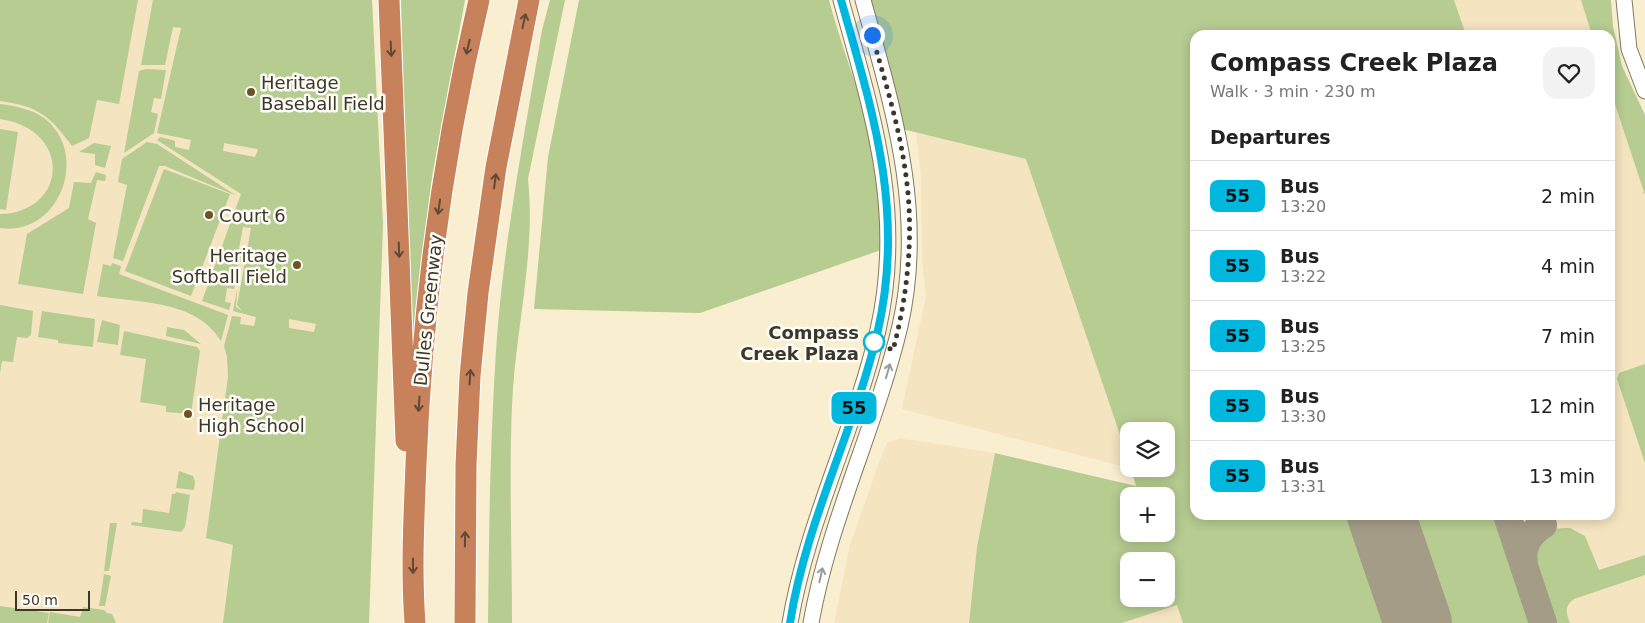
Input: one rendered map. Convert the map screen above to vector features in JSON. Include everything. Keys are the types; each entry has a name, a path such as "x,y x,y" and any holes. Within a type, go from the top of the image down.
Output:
{"highway":[{"path":"389,0 396,148 403,407 414,541"},
{"name":"Dulles Greenway","path":"415,623 414,541 418,422 428,294 447,158 463,68 479,0"},
{"path":"465,623 466,465 470,376 477,302 496,167 529,0"}],"street":[{"path":"790,623 811,531 878,331 886,280 888,214 883,162 878,135 841,0"},
{"path":"811,623 834,530 887,374 900,326 907,274 910,233 906,174 882,70 863,0"},
{"path":"1624,0 1629,49 1645,91"}],"shaded area":[{"name":"Heritage High School","path":"0,0 372,0 383,224 369,623 0,623"},
{"path":"889,0 1603,0 1606,30 1190,30 1190,520 1615,520 1615,64 1645,129 1645,623 1122,623 1177,605 1175,597 1175,552 1166,552 1166,542 1175,542 1175,487 1154,487 1141,477 1175,477 1175,422 1120,422 1120,466 902,409 926,296 922,259 921,178 916,133 926,135"},
{"path":"900,438 995,453 977,547 969,623 834,623 850,545 881,457 887,443"}],"green space":[{"path":"0,0 138,0 119,104 97,100 89,138 72,146 57,127 42,114 24,106 0,101"},
{"path":"153,0 372,0 383,224 369,623 223,623 233,545 206,538 228,377 227,357 224,346 232,316 241,317 240,324 254,326 256,317 233,311 237,289 236,307 242,311 237,305 245,262 239,262 234,289 227,288 225,302 231,303 229,310 202,301 241,194 157,140 160,137 175,141 175,147 189,150 191,140 157,133 181,28 173,27 165,65 141,65","holes":["224,143 257,149 258,150 255,157 223,151","243,227 251,228 246,256 238,254","289,319 316,324 314,332 289,328"]},
{"path":"401,0 465,0 432,177 410,375"},
{"path":"550,0 565,0 528,179 530,207 529,236 514,378 511,433 512,623 488,623 491,453 499,311 521,150 542,30"},
{"path":"579,0 829,0 864,112 876,158 881,198 881,250 700,313 534,309 548,157"},
{"path":"870,0 1454,0 1464,30 1190,30 1190,520 1359,520 1394,623 1183,623 1177,605 1175,606 1175,552 1120,552 1120,607 1171,607 1122,623 969,623 977,547 995,453 1136,486 1133,477 1175,477 1175,422 1120,422 1120,435 1026,159 902,129"},
{"path":"1581,0 1611,0 1614,30 1590,30"},
{"path":"1615,35 1622,66 1645,115 1645,193 1642,194 1644,192 1615,104"},
{"path":"146,69 166,70 161,99 154,98 151,112 158,114 154,133 124,153 139,71"},
{"path":"0,104 29,110 44,118 58,133 65,152 66,171 62,190 52,207 38,220 21,227 0,228 0,214 22,210 39,200 49,186 53,170 50,154 41,138 24,126 0,119"},
{"path":"0,129 18,132 6,210 0,209"},
{"path":"147,142 157,144 237,196 165,166 159,166 123,261 113,258 127,185 118,182 122,159"},
{"path":"94,143 111,146 105,168 95,165 95,154 79,152"},
{"path":"164,169 230,194 191,296 125,271"},
{"path":"96,172 106,175 105,181 97,180 88,219 96,223 83,294 18,284 27,234 69,208 74,182 91,183"},
{"path":"112,263 121,266 119,274 228,315 221,341 210,328 197,318 182,311 149,303 97,296 103,264 111,266"},
{"path":"0,305 33,311 31,335 27,338 17,337 13,362 2,361 0,373"},
{"path":"42,311 95,319 93,347 58,343 58,340 38,337"},
{"path":"102,320 120,325 118,345 97,342"},
{"path":"167,327 184,330 201,344 166,336"},
{"path":"124,331 197,347 200,351 191,414 166,412 166,406 140,402 146,359 120,355"},
{"path":"1645,364 1645,463 1617,379 1619,373"},
{"path":"179,471 193,476 195,482 194,490 176,488"},
{"path":"176,492 190,495 185,527 181,532 131,525 132,522 142,523 143,509 169,513 172,494"},
{"path":"1406,520 1501,520 1535,623 1440,623"},
{"path":"110,523 117,523 109,571 104,571"},
{"path":"1570,528 1585,536 1599,570 1645,555 1645,575 1574,599 1567,607 1570,623 1552,623 1537,579 1534,563 1535,549 1540,537 1551,530"},
{"path":"104,574 111,576 105,606 99,606"},
{"path":"0,606 49,613 47,623 0,623"},
{"path":"83,607 104,610 112,614 116,623 48,623 50,612 80,617"}],"taxiway":[{"path":"1509,520 1543,623"},
{"path":"1524,566 1523,553 1526,542 1543,525"}],"runway":[{"path":"1383,520 1418,623"}],"bus line":[{"name":"55","path":"790,623 811,531 854,408 878,331 886,280 888,214 883,162 878,135 841,0"}],"place":[{"name":"Heritage Baseball Field","path":"251,92"},
{"name":"Court 6","path":"209,215"},
{"name":"Heritage Softball Field","path":"297,265"},
{"name":"Compass Creek Plaza","path":"874,342"},
{"name":"Heritage High School","path":"188,414"}],"route":[{"path":"872,35 906,174 910,233 905,297 900,326 893,350 874,342"}]}
